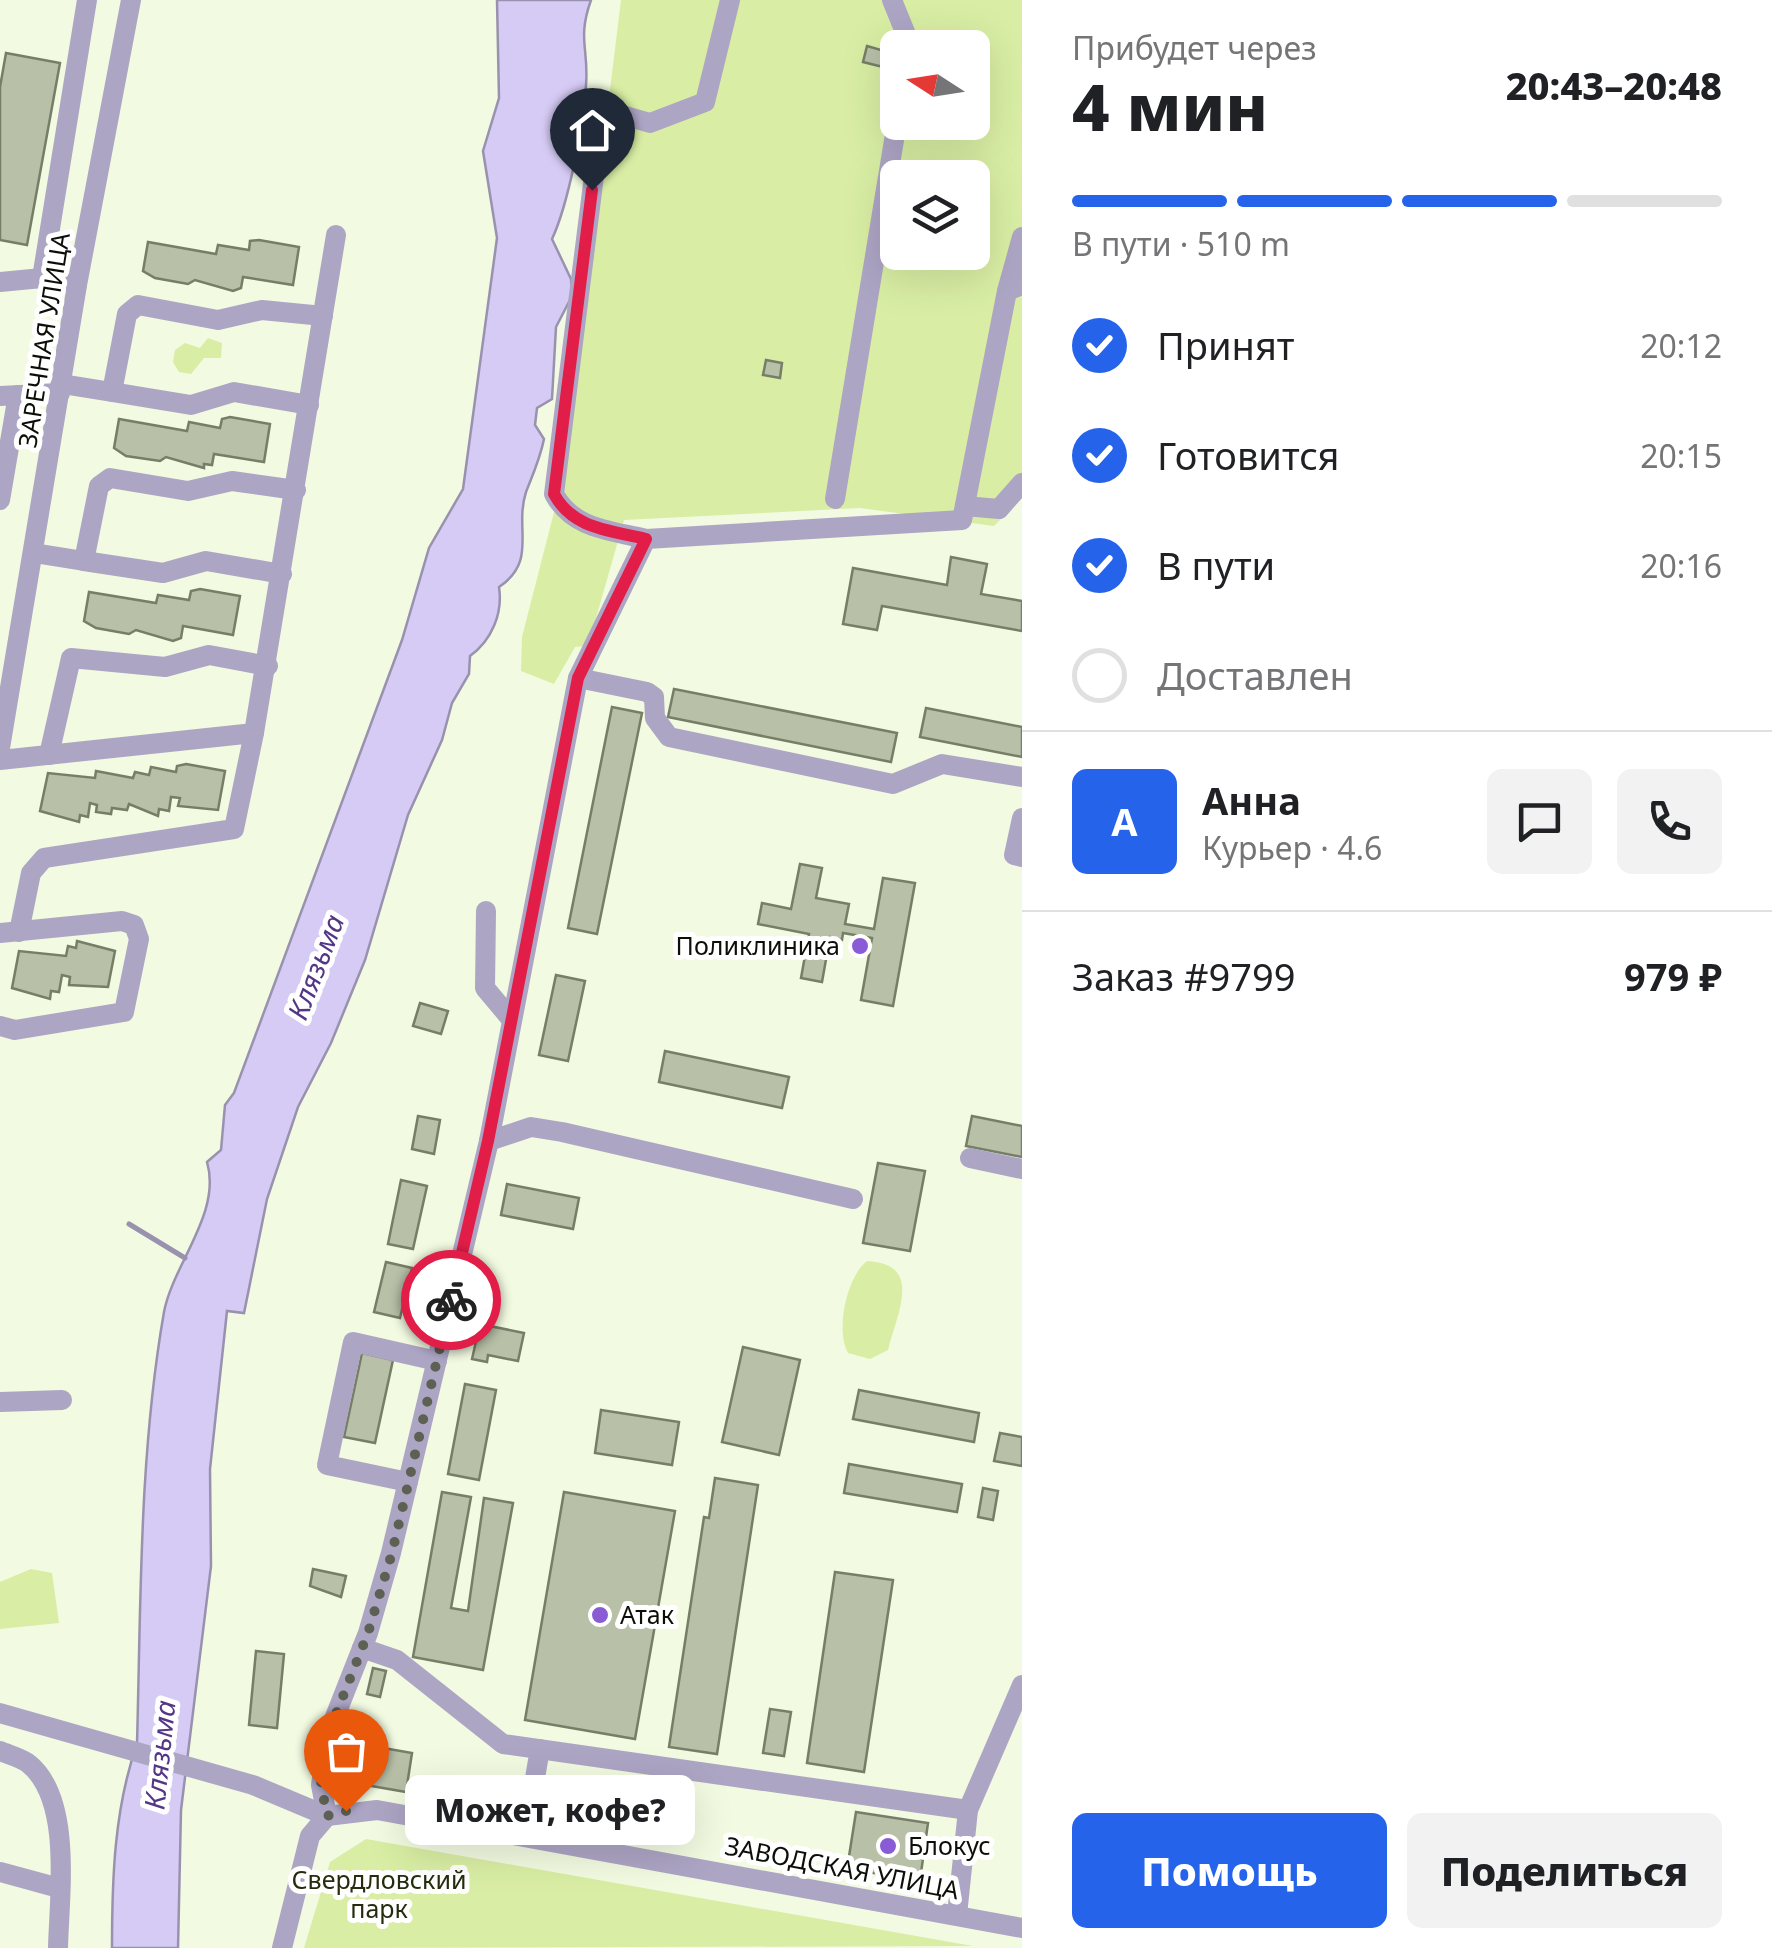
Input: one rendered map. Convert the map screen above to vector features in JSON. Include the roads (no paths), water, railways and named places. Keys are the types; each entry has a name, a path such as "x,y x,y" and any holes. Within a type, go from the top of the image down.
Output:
{"street":[{"path":"42,278 87,0"},
{"name":"ЗАРЕЧНАЯ УЛИЦА","path":"0,748 77,285 132,0"},
{"path":"730,0 705,102 650,122 612,112 597,152 554,494 564,513 577,522 646,539 962,520 1015,288 1022,236"},
{"path":"892,0 905,30"},
{"path":"835,499 894,140"},
{"path":"0,1026 15,1030 118,1016 126,1006 138,939 134,925 122,921 10,932 30,873 44,858 234,829 268,666 336,236"},
{"path":"0,282 42,278 77,285"},
{"path":"112,392 131,308 218,320 262,310 323,316"},
{"path":"0,500 9,396 61,388 191,405 234,392 309,405"},
{"path":"84,561 103,480 188,491 232,481 296,490"},
{"path":"965,506 1000,509 1022,483"},
{"path":"327,1816 321,1784 329,1732 362,1648 437,1361 488,1141 578,678 646,539"},
{"path":"34,553 163,574 199,561 282,574"},
{"path":"49,755 70,658 165,666 209,655 268,666"},
{"path":"578,678 654,697 655,718 669,736 893,784 942,764 1022,777"},
{"path":"0,760 254,733"},
{"path":"1022,818 1014,855 1022,857"},
{"path":"486,911 485,988 510,1019"},
{"path":"488,1141 531,1128 546,1130 853,1200"},
{"path":"970,1158 1022,1169"},
{"path":"408,1482 326,1465 353,1342 437,1361"},
{"path":"0,1402 62,1400"},
{"path":"362,1648 397,1660 502,1744 968,1810"},
{"path":"958,1916 968,1810 1022,1684"},
{"path":"0,1714 253,1785 327,1816"},
{"path":"524,1836 540,1750"},
{"path":"0,1751 30,1764 46,1789 60,1831 58,1948"},
{"name":"ЗАВОДСКАЯ УЛИЦА","path":"327,1816 378,1810 1022,1928"},
{"path":"282,1948 310,1836 327,1816"},
{"path":"0,1872 60,1888"}],"water":[{"name":"Клязьма","path":"497,0 591,0 585,25 587,73 582,121 569,186 552,239 571,279 572,296 556,327 552,399 537,408 535,425 544,439 523,506 522,555 511,577 499,587 499,606 490,634 470,656 469,674 452,703 442,740 408,815 365,960 331,1043 298,1107 267,1199 244,1313 227,1311 210,1469 211,1566 181,1810 178,1948 112,1948 119,1819 137,1744 146,1474 164,1312 208,1200 207,1162 221,1150 225,1105 234,1093 402,640 429,548 463,489 497,238 483,151 499,98"}],"waterway":[{"path":"129,1224 185,1258"}],"place":[{"name":"Поликлиника","path":"860,946"},
{"name":"Атак","path":"600,1615"},
{"name":"Может, кофе?","path":"346,1811"},
{"name":"Блокус","path":"888,1846"}],"park label":[{"name":"Свердловский парк","path":"379,1894"}]}
